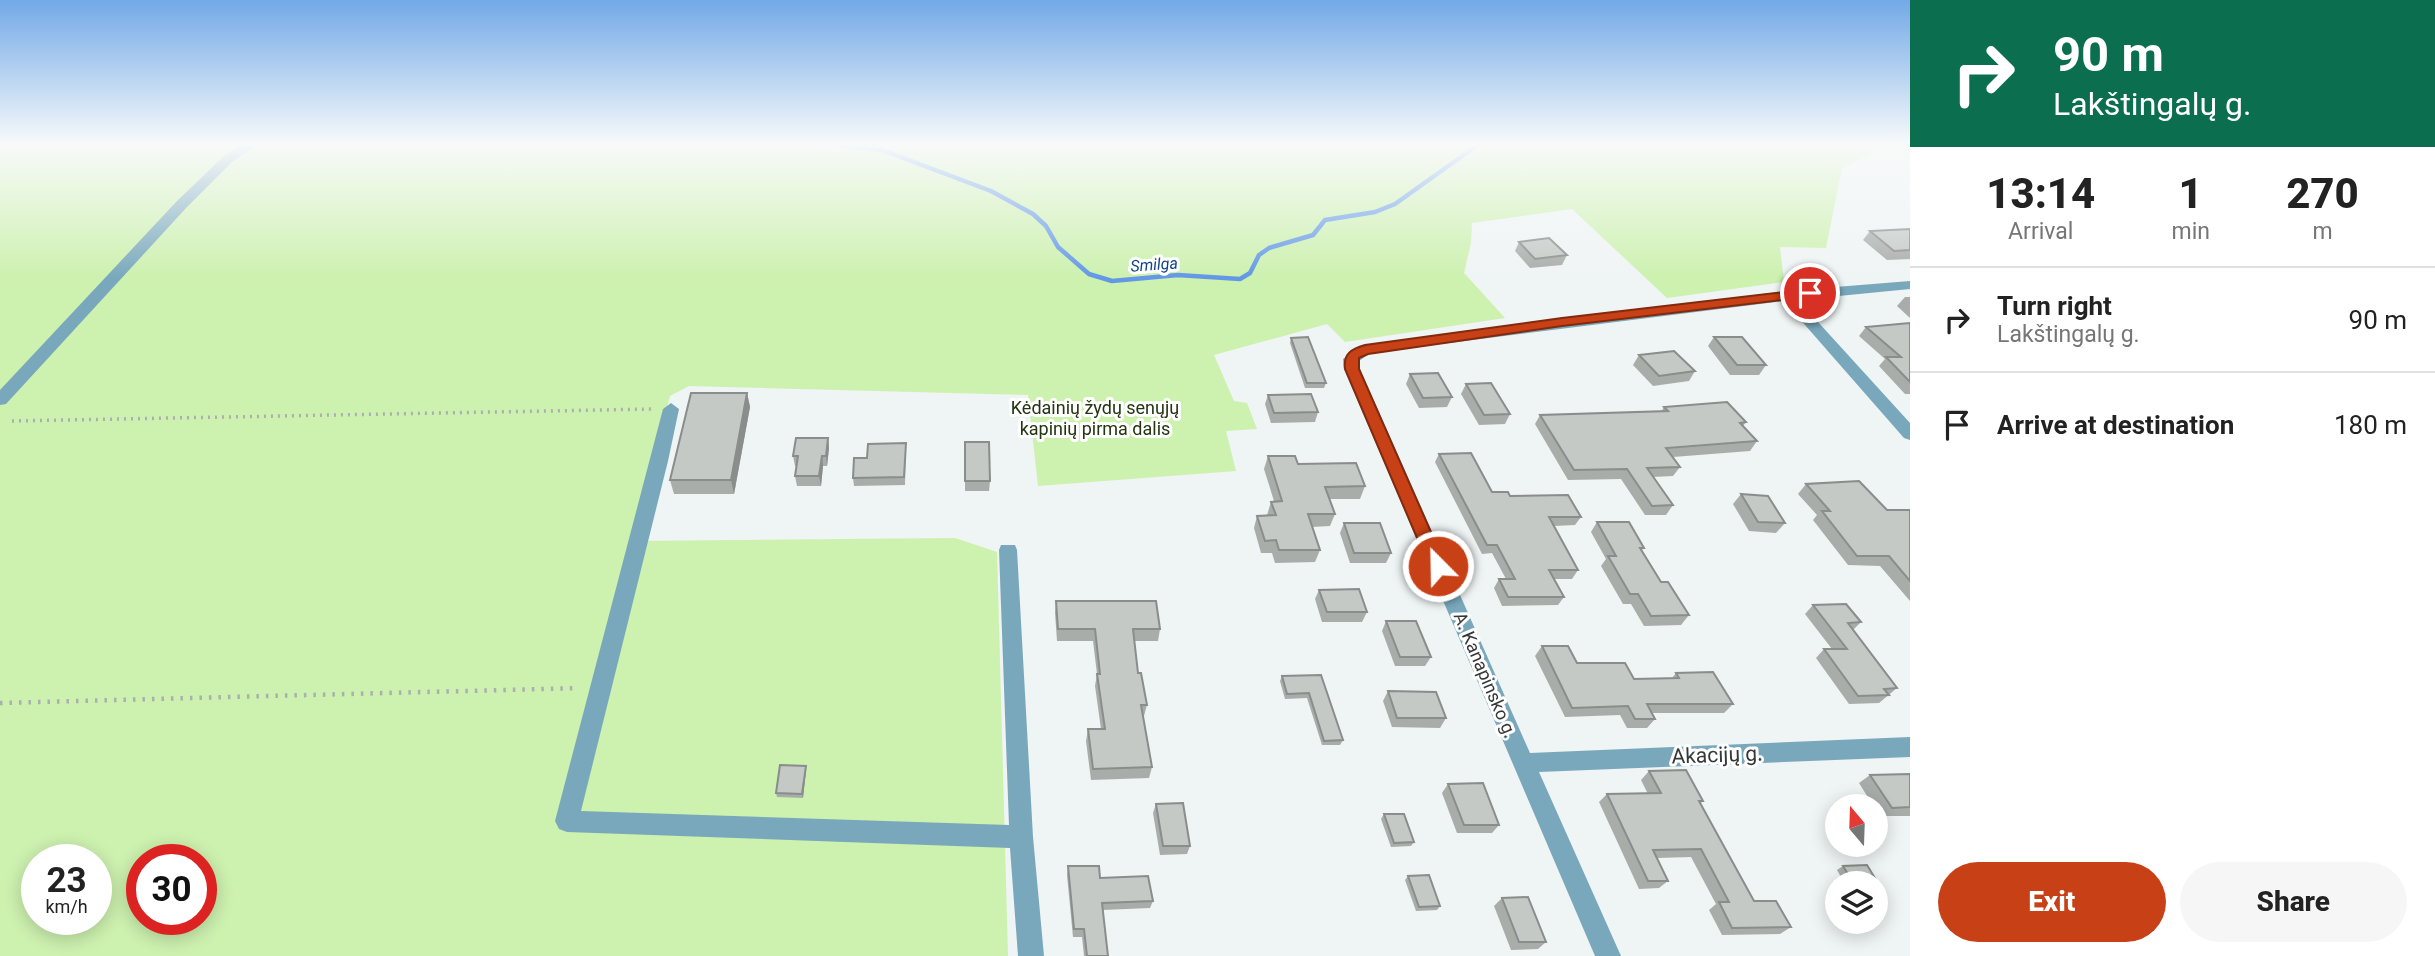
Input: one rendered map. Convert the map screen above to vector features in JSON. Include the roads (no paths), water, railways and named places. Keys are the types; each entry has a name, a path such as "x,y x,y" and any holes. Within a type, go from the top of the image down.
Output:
{"street":[{"path":"0,400 198,189"},
{"path":"1786,295 1910,285"},
{"path":"1786,295 1910,434"},
{"name":"A. Kanapinsko g.","path":"1608,956 1352,369 1351,359 1365,350 1786,295"},
{"path":"671,409 647,520 568,821 1021,837"},
{"path":"1008,550 1021,837 1031,956"},
{"name":"Akacijų g.","path":"1523,763 1910,747"}],"waterway":[{"name":"Smilga","path":"985,189 1033,214 1046,226 1058,247 1089,274 1112,281 1178,275 1240,279 1250,273 1259,255 1269,248 1313,235 1325,220 1375,212 1395,204 1417,189"}],"park label":[{"name":"Kėdainių žydų senųjų kapinių pirma dalis","path":"1095,418"}]}
